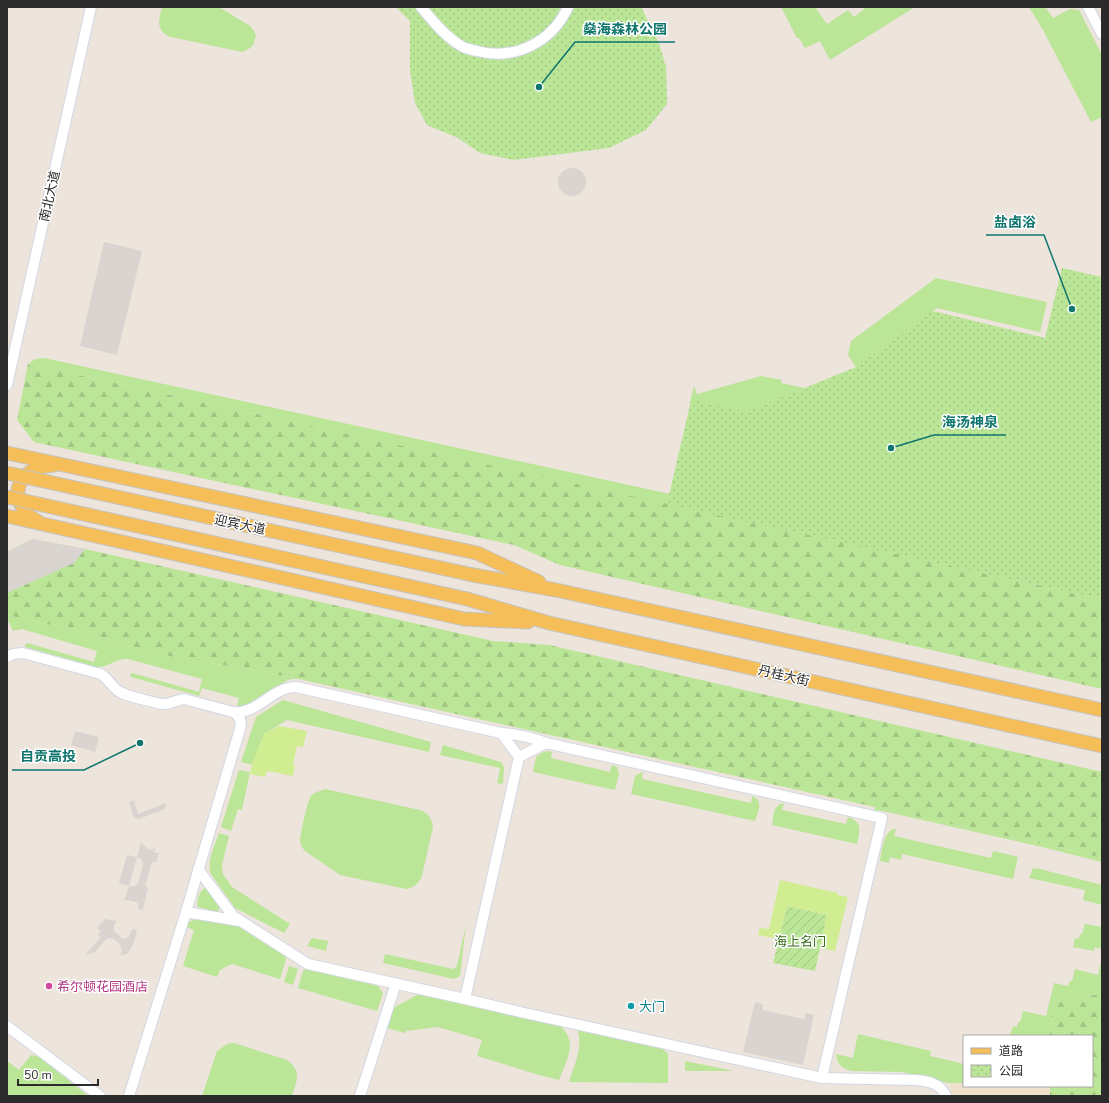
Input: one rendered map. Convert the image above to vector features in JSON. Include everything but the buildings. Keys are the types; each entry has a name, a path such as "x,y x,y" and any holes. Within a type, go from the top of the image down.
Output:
{"main road":[{"path":"7,454 477,553 556,590 1102,710"},
{"path":"42,524 23,511 19,503 18,493 20,484 30,472 46,466 60,464"},
{"name":"迎宾大道","path":"7,472 473,575 556,590"},
{"name":"迎宾大道","path":"7,497 467,599"},
{"path":"7,516 464,619 549,623"},
{"name":"丹桂大街","path":"467,599 549,623 1102,746"}],"street":[{"name":"南北大道","path":"7,385 91,7"},
{"path":"421,7 440,30 453,41 464,48 489,54 512,53 529,48 546,36 563,19 568,7"},
{"path":"1088,7 1102,34"},
{"path":"7,657 13,654 23,653 101,674 120,692 161,704 167,704 184,699 238,713 249,710 285,688 296,687 501,733 521,735 546,743 882,818 822,1078"},
{"path":"129,1096 240,730 249,710"},
{"path":"233,712 240,719 240,730"},
{"path":"465,999 519,757 501,733"},
{"path":"519,757 546,743"},
{"path":"198,870 229,912 308,964 822,1078 917,1080 935,1084 943,1090 946,1096"},
{"path":"186,912 239,920"},
{"path":"360,1096 396,983"},
{"path":"7,1026 100,1096"}],"shaded area":[{"path":"572,168 578,169 582,172 585,176 585,188 582,192 578,195 572,196 566,195 562,192 559,188 558,182 559,176 562,172 566,169"},
{"path":"104,242 142,251 117,355 80,346"},
{"path":"32,539 85,549 74,563 7,593 7,552"},
{"path":"75,731 99,737 95,752 71,745"},
{"path":"134,800 138,814 166,803 165,809 139,819 134,818 129,802"},
{"path":"141,841 144,846 150,850 155,848 154,852 159,853 156,863 152,862 145,886 148,887 143,910 138,909 138,904 136,902 127,900 124,901 129,886 135,886 138,883 143,865 142,860 137,857"},
{"path":"127,855 137,857 129,886 119,883"},
{"path":"105,919 116,921 114,931 123,939 129,937 132,929 137,930 134,943 127,954 120,955 122,951 120,944 114,939 109,938 105,940 95,952 85,955 101,937 98,935 101,931 97,928"},
{"path":"755,1002 763,1004 762,1010 804,1019 806,1013 814,1015 803,1065 743,1052"},
{"path":"951,1083 963,1083 963,1087 1050,1087 1050,1096 951,1096"}],"green space":[{"path":"162,7 219,7 250,26 256,36 253,45 243,52 170,37 160,28 159,21"},
{"path":"396,7 641,7 659,43 666,67 667,104 646,130 609,148 514,160 480,153 458,138 427,125 415,103 410,71 410,21"},
{"path":"781,7 815,7 827,24 848,10 854,17 867,7 915,7 830,60 820,41 805,48 799,38 797,38"},
{"path":"1029,7 1048,7 1046,8 1053,18 1070,9 1079,10 1102,55 1102,117 1091,122 1043,30"},
{"path":"1062,268 1102,277 1102,599 667,504 691,400 746,412 856,367 933,311 1045,338"},
{"path":"936,278 1047,302 1040,332 937,308 856,367 848,355 851,341"},
{"path":"44,358 781,518 798,533 28,364 35,359"},
{"path":"28,364 1102,599 1102,689 560,565 514,545 34,442 17,420"},
{"path":"761,376 782,380 781,383 823,392 798,500 690,402 694,386 697,394"},
{"path":"32,539 85,549 493,641 549,645 1102,772 1102,858 299,679 178,658 140,649 78,631 7,615 7,552"},
{"path":"7,615 78,631 140,649 178,658 299,679 291,679 286,681 244,706 237,706 239,698 202,688 199,696 131,677 130,675 132,673 199,692 202,679 128,659 96,667 25,647 27,643 94,662 97,651 22,629 13,631"},
{"path":"283,700 431,742 429,752 287,720 264,734 252,765 241,762 256,717"},
{"path":"279,726 307,731 303,747 297,746 293,765 295,765 293,776 267,771 265,777 250,774 253,761 264,734"},
{"path":"443,745 501,762 504,767 503,784 497,783 500,768 440,755"},
{"path":"543,752 552,752 551,758 610,772 612,765 617,767 619,774 615,790 533,772 536,757"},
{"path":"239,770 250,772 242,810 238,809 231,831 221,827"},
{"path":"642,772 642,779 751,803 752,796 756,798 759,804 755,821 631,794 635,776"},
{"path":"325,789 420,810 431,819 433,827 422,876 416,885 406,889 340,875 305,851 301,846 300,840 308,804 311,796"},
{"path":"784,803 782,810 846,824 848,817 853,819 858,824 859,828 857,844 772,825 775,809 780,804"},
{"path":"875,807 1091,855 1102,858 1102,862 878,810 877,812 874,811"},
{"path":"896,829 894,836 991,858 993,851 1018,857 1013,879 902,854 901,860 890,857 889,863 880,861 885,838 890,831"},
{"path":"219,833 229,836 222,865 223,874 232,887 290,924 284,933 235,908 211,874 210,859"},
{"path":"1033,868 1102,885 1102,905 1083,900 1085,890 1029,878"},
{"path":"780,880 838,893 837,895 848,897 835,951 820,948 827,915 787,906 779,939 758,935 760,928 769,929"},
{"path":"205,888 220,907 218,911 215,912 198,907 198,896"},
{"name":"海上名门","path":"787,906 827,915 815,971 773,963"},
{"path":"196,919 236,925 285,956 286,959 280,979 232,964 220,970 217,977 183,966 194,930 186,927 189,922"},
{"path":"1085,924 1102,927 1102,949 1095,947 1094,951 1073,947 1075,938 1079,939"},
{"path":"466,925 460,976 454,979 383,963 385,954 453,969 457,966"},
{"path":"312,938 328,941 326,951 307,946"},
{"path":"1102,957 1102,990 1096,995 1055,998 1050,1026 1050,1035 1010,1035 1013,1026 1017,1027 1018,1022 1020,1022 1023,1011 1046,1016 1054,983 1068,986 1070,981 1072,981 1075,969 1098,975"},
{"path":"289,966 298,969 293,985 284,982"},
{"path":"306,969 378,986 383,993 377,1011 298,988 303,971"},
{"path":"1102,990 1102,1096 1050,1096 1050,1087 1093,1087 1093,1035 1050,1035 1050,1026 1055,998 1096,995"},
{"path":"417,995 560,1026 566,1032 570,1045 567,1059 559,1080 477,1056 482,1040 438,1027 406,1031 405,1033 387,1028 395,1007"},
{"path":"577,1029 662,1048 668,1054 668,1083 569,1082 579,1049 579,1036"},
{"path":"858,1034 931,1051 930,1056 963,1064 963,1083 948,1083 902,1072 852,1071 841,1066 836,1054 853,1058"},
{"path":"234,1043 287,1060 292,1064 295,1068 297,1081 292,1096 202,1096 217,1051 227,1044"},
{"path":"31,1055 40,1057 88,1096 49,1096 47,1094 45,1096 7,1096 7,1061 19,1070"},
{"path":"685,1061 734,1071 685,1071"}],"place":[{"name":"燊海森林公园","path":"539,87"},
{"name":"盐卤浴","path":"1072,309"},
{"name":"海汤神泉","path":"891,448"},
{"name":"自贡高投","path":"140,743"},
{"name":"希尔顿花园酒店","path":"49,986"},
{"name":"大门","path":"631,1006"}]}
